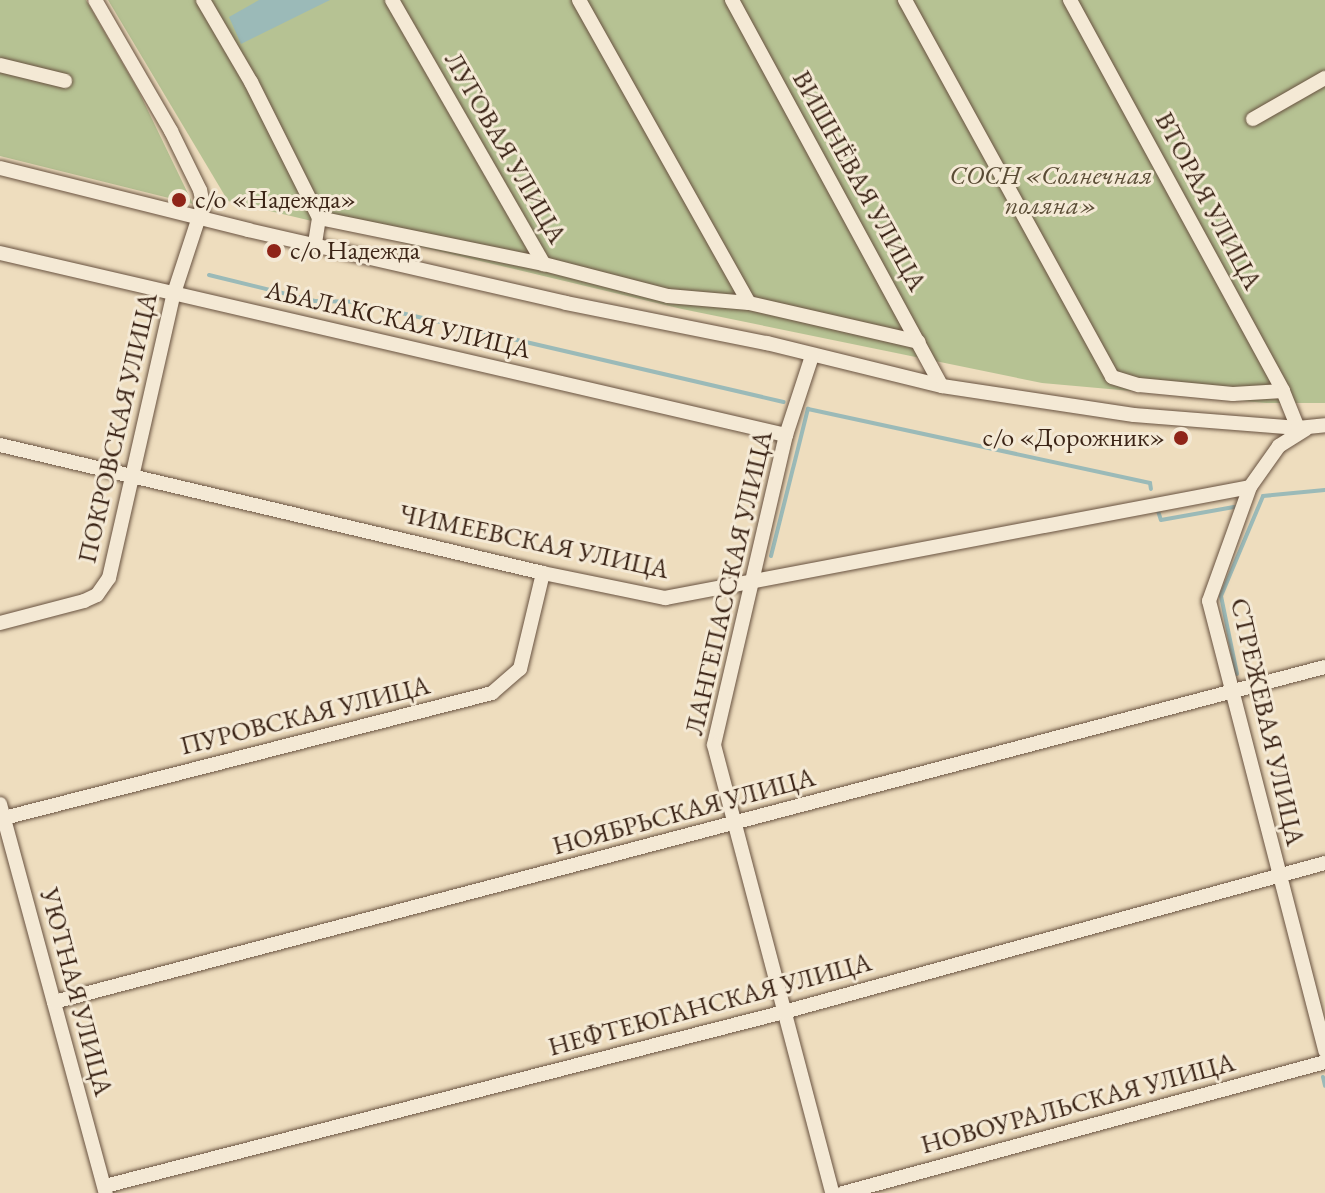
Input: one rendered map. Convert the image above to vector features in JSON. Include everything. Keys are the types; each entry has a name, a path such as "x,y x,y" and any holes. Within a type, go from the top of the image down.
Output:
{"street":[{"path":"95,0 171,131 200,190 203,205 198,218"},
{"path":"203,0 251,82 319,218 315,244"},
{"name":"ЛУГОВАЯ УЛИЦА","path":"392,0 544,264 668,296 749,303 919,342"},
{"path":"579,0 749,303"},
{"name":"ВИШНЁВАЯ УЛИЦА","path":"732,0 942,386"},
{"path":"905,0 1112,377 1139,385 1233,394 1283,391"},
{"name":"ВТОРАЯ УЛИЦА","path":"1070,0 1302,428"},
{"path":"0,65 65,81"},
{"path":"1253,119 1325,78"},
{"path":"0,168 198,218 566,303 767,343 942,386 1134,415 1302,428 1325,425"},
{"name":"ПОКРОВСКАЯ УЛИЦА","path":"0,623 97,595 113,567 174,293 198,218"},
{"path":"319,218 544,264"},
{"name":"АБАЛАКСКАЯ УЛИЦА","path":"0,253 786,435"},
{"name":"ЛАНГЕПАССКАЯ УЛИЦА","path":"812,356 786,435 755,578 719,712 714,745 832,1193"},
{"name":"СТРЕЖЕВАЯ УЛИЦА","path":"1302,428 1279,446 1250,487 1209,601 1325,1051"},
{"name":"ЧИМЕЕВСКАЯ УЛИЦА","path":"0,445 543,573 665,598 755,578 1250,487"},
{"name":"ПУРОВСКАЯ УЛИЦА","path":"1,814 492,693 520,669 543,573"},
{"name":"НОЯБРЬСКАЯ УЛИЦА","path":"54,1002 1325,667"},
{"name":"УЮТНАЯ УЛИЦА","path":"1,814 105,1190"},
{"name":"НЕФТЕЮГАНСКАЯ УЛИЦА","path":"105,1190 784,1012 1325,863"},
{"name":"НОВОУРАЛЬСКАЯ УЛИЦА","path":"843,1193 1325,1062"}],"green space":[{"path":"0,0 86,0 138,90 193,204 0,156"},
{"name":"СОСН «Солнечная поляна»","path":"108,0 1325,0 1325,403 1266,403 1042,383 682,309 228,201"}],"water":[{"path":"259,0 330,0 241,44 229,17"}],"waterway":[{"path":"209,275 315,301 354,302 783,402"},
{"path":"771,556 808,409 1150,483 1151,489"},
{"path":"1237,674 1221,596 1263,496 1325,490"},
{"path":"1158,511 1161,520 1234,507"},
{"path":"1323,1077 1325,1086"}],"place":[{"name":"с/о «Надежда»","path":"179,200"},
{"name":"с/о Надежда","path":"274,251"},
{"name":"с/о «Дорожник»","path":"1181,438"}]}
